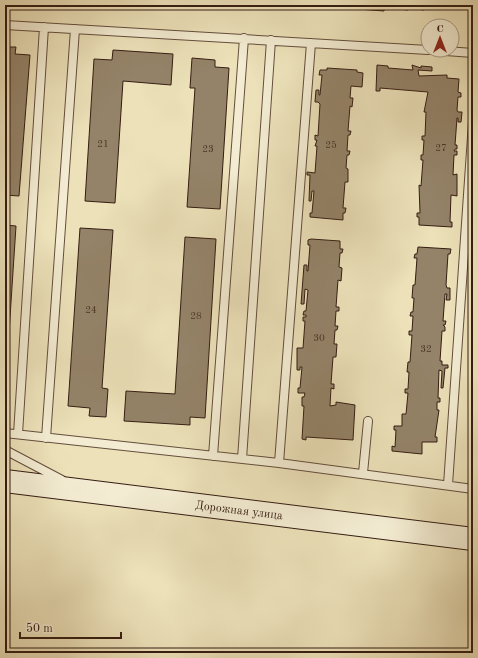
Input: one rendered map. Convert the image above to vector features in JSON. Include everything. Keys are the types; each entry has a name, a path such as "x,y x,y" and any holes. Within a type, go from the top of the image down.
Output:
{"main road":[{"name":"Дорожная улица","path":"5,481 473,539"}],"lane":[{"path":"5,25 420,49"},
{"path":"18,434 44,27"},
{"path":"46,438 75,29"},
{"path":"213,456 244,38"},
{"path":"242,459 271,40"},
{"path":"279,463 310,42"},
{"path":"460,51 473,52"},
{"path":"448,485 473,122"},
{"path":"364,473 368,421"},
{"path":"5,433 364,473 473,489"},
{"path":"5,450 83,491"}],"building":[{"path":"310,5 344,5 344,8"},
{"path":"359,5 385,5 384,11 358,9"},
{"path":"399,5 425,5 424,10 409,8 408,10 398,9"},
{"path":"5,47 16,47 15,54 30,55 19,196 5,195"},
{"path":"113,50 173,54 171,85 123,81 115,203 85,201 94,59 112,60"},
{"path":"192,58 215,60 215,67 229,68 220,209 187,207 195,88 190,88"},
{"path":"377,65 388,66 388,68 413,70 412,65 421,68 421,66 432,67 432,71 418,70 419,76 447,75 447,78 459,79 458,92 461,93 461,97 458,97 457,110 458,112 462,112 461,122 458,122 457,118 455,145 457,145 457,149 454,151 457,151 457,155 454,155 453,175 457,174 457,196 451,195 450,222 452,222 452,227 419,225 419,217 417,217 417,213 420,213 419,185 421,186 423,160 421,160 421,155 423,155 424,140 422,140 422,136 425,136 426,112 424,112 428,92 380,88 380,91 376,91"},
{"path":"327,68 357,70 357,72 363,73 362,87 351,86 350,98 353,98 352,107 350,106 348,131 351,131 350,135 348,135 347,151 350,151 349,155 347,155 346,168 348,169 348,182 345,182 343,208 346,208 345,213 343,213 343,220 310,217 310,213 312,213 314,191 312,191 311,201 309,201 310,175 307,175 307,172 315,173 317,146 315,146 317,140 315,140 315,135 318,136 320,104 315,102 316,90 319,90 320,95 322,75 319,75 320,70 327,70"},
{"path":"5,225 16,226 5,394"},
{"path":"80,228 113,230 102,388 108,389 106,417 89,416 90,408 68,406"},
{"path":"185,237 216,239 205,418 190,417 190,425 124,421 126,391 175,394"},
{"path":"308,240 340,241 340,249 343,249 342,253 340,253 339,267 342,268 341,281 338,280 336,307 339,307 339,311 336,311 335,326 338,326 337,330 335,330 334,344 337,344 336,357 333,357 331,384 334,384 334,389 331,388 330,406 336,405 336,402 355,405 353,440 306,437 306,440 302,439 304,406 302,406 302,397 304,397 305,393 298,393 298,388 300,388 302,367 300,367 300,370 297,370 297,348 303,348 305,321 303,321 303,317 306,317 306,315 303,315 304,311 306,311 308,290 305,289 304,304 301,304 304,265 307,265 308,271 310,245 308,245"},
{"path":"418,247 451,249 450,254 448,254 446,285 447,288 450,288 450,300 446,300 447,294 445,294 443,321 446,321 445,325 443,325 445,327 445,331 442,331 440,361 442,361 442,365 448,365 448,368 445,368 443,388 441,388 442,371 439,370 438,398 440,398 440,402 437,402 437,410 439,410 435,437 437,437 437,442 422,442 422,454 392,451 392,446 395,447 396,430 394,430 394,426 402,426 402,414 406,414 408,393 405,393 405,389 408,389 409,372 407,372 408,362 410,362 412,335 409,335 409,331 412,331 413,316 410,316 411,312 413,312 414,298 412,298 413,285 415,285 417,258 414,258 415,254 417,254"}]}
